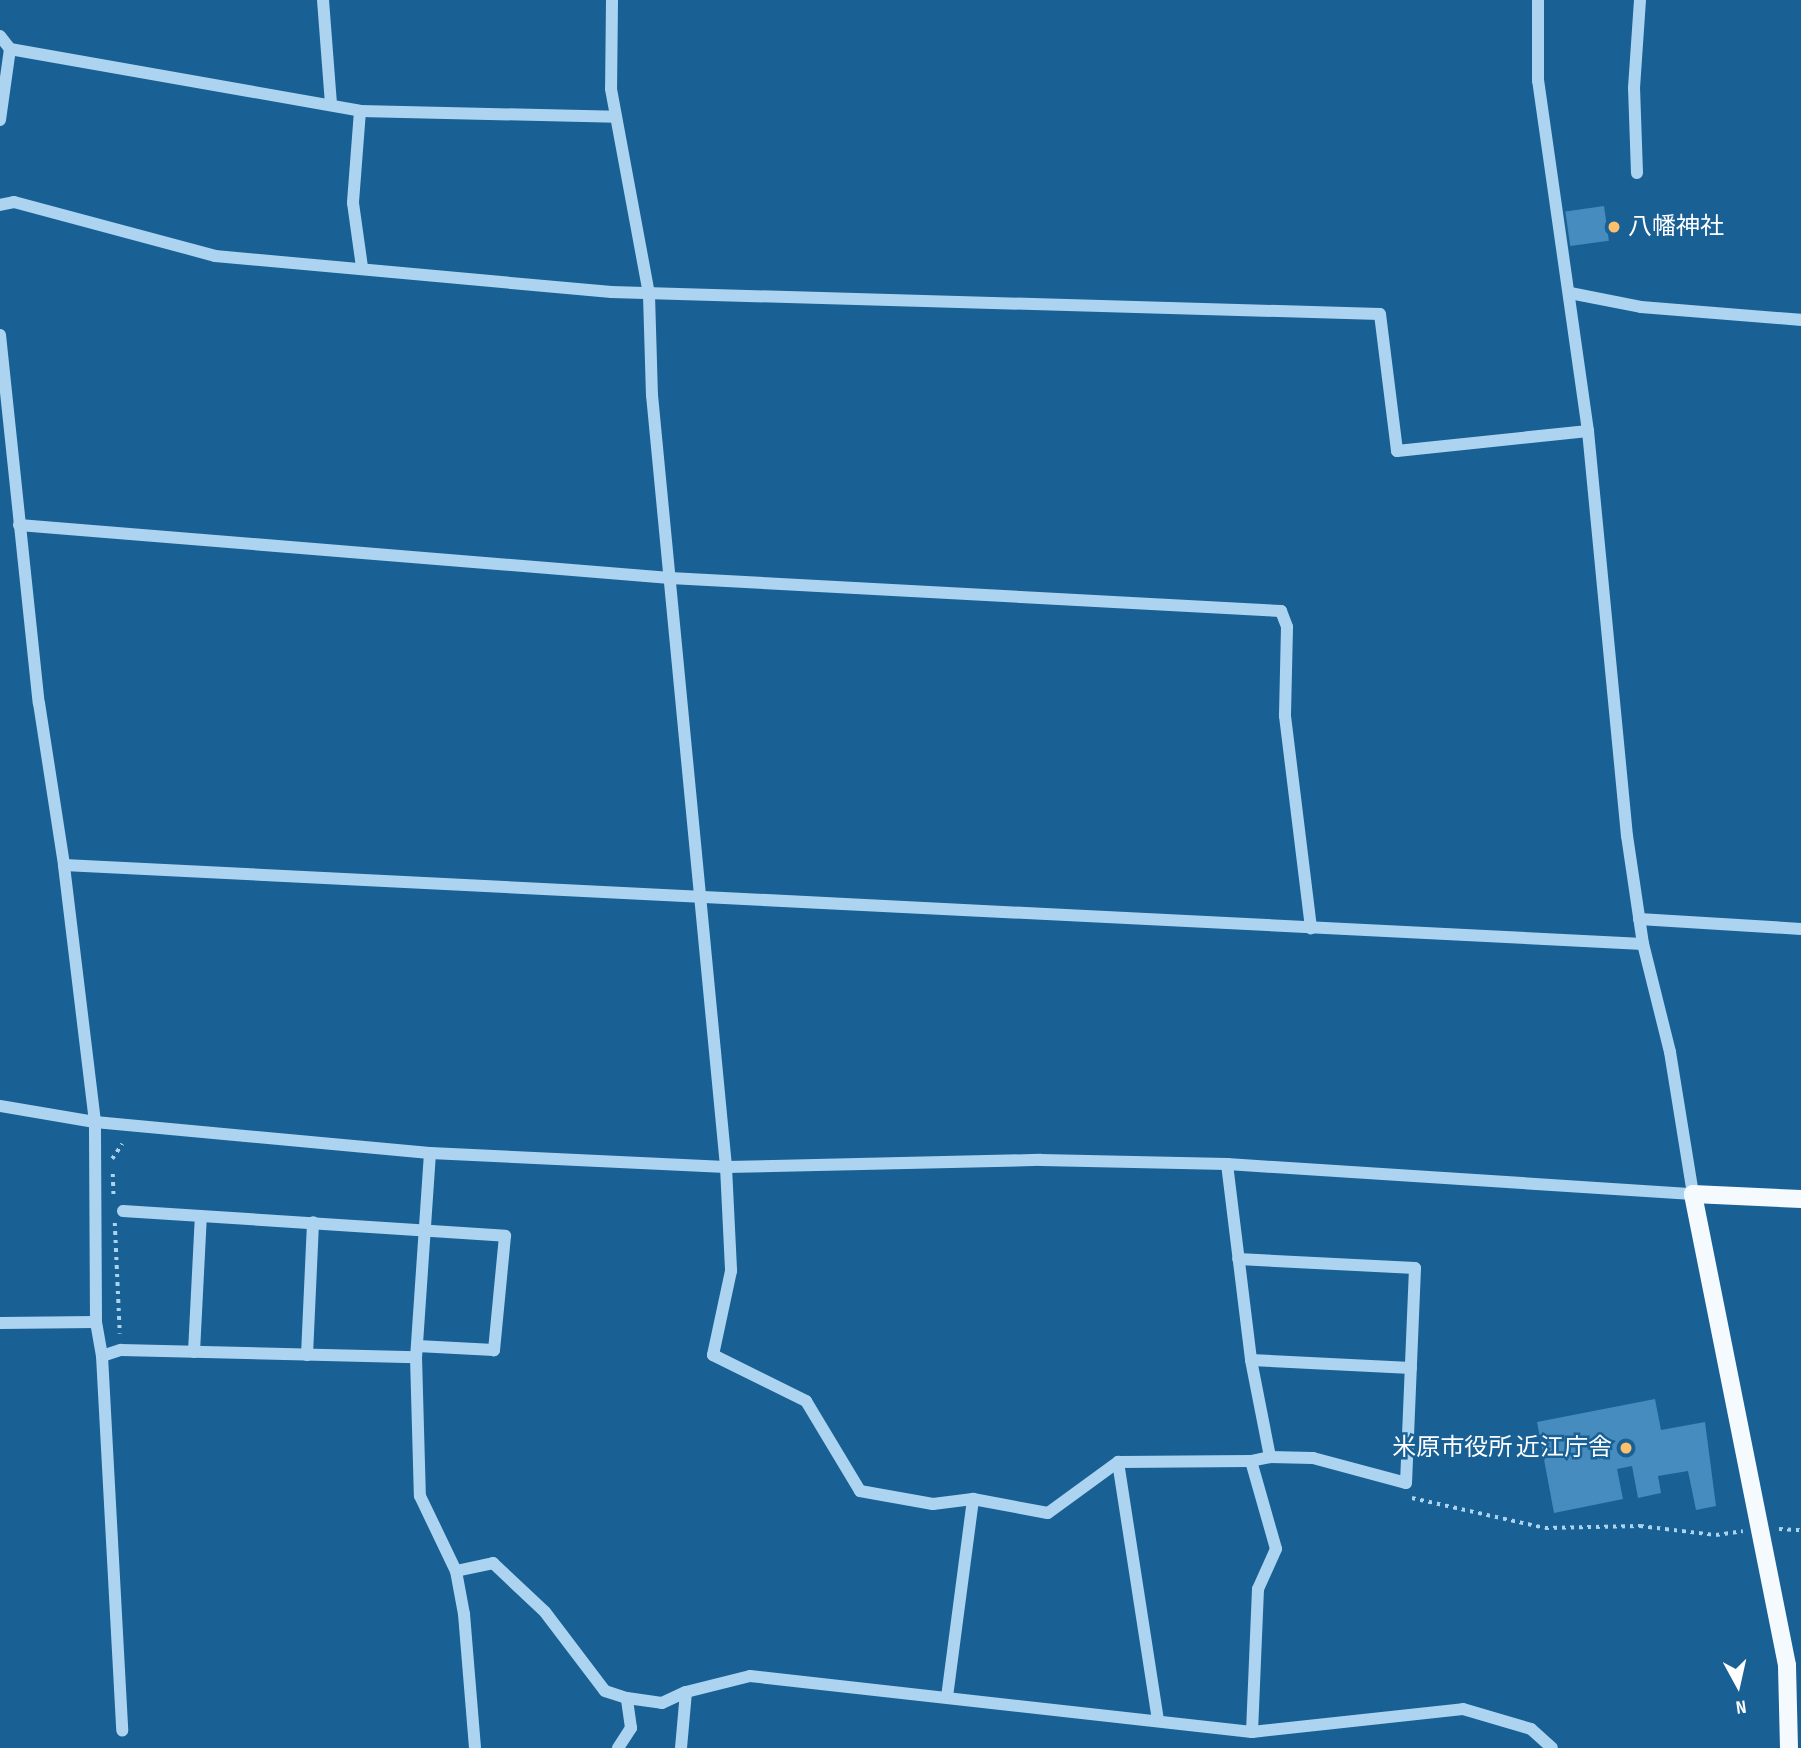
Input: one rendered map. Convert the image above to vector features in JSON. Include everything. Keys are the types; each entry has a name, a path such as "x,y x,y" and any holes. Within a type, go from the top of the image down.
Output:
{"main road":[{"path":"1789,1748 1787,1665 1693,1194 1801,1199"}],"street":[{"path":"323,0 331,103"},
{"path":"612,0 611,89 649,295 652,395 698,897 726,1167 731,1270 713,1355 806,1401 860,1491 933,1504 973,1499 1048,1513 1118,1462 1251,1461 1270,1457 1313,1458 1406,1483 1415,1268 1238,1259"},
{"path":"0,1106 95,1122 430,1153 726,1167 1041,1160 1227,1164 1693,1194 1670,1052 1639,919 1588,431 1538,81 1538,0"},
{"path":"1637,173 1634,88 1640,0"},
{"path":"0,36 10,49 331,103 360,111 616,117"},
{"path":"0,120 10,49"},
{"path":"360,111 354,203 362,267"},
{"path":"0,205 13,202 215,256 362,267 649,295 1380,314 1397,451 1588,431"},
{"path":"1570,293 1641,307 1801,320"},
{"path":"0,335 39,703 64,865 95,1122 96,1322 102,1356 121,1730"},
{"path":"19,525 670,579 1281,611 1287,627 1285,716 1311,928"},
{"path":"64,865 1643,944"},
{"path":"1639,919 1801,929"},
{"path":"430,1153 417,1352 420,1496 456,1571 464,1614 475,1748"},
{"path":"1227,1164 1251,1360 1270,1457"},
{"path":"102,1356 121,1350 307,1355 494,1350 505,1236 425,1228 119,1212"},
{"path":"194,1352 201,1216"},
{"path":"307,1355 313,1222"},
{"path":"0,1323 96,1322"},
{"path":"1251,1360 1411,1368"},
{"path":"1251,1461 1276,1549 1258,1589 1252,1732"},
{"path":"1118,1462 1158,1719"},
{"path":"947,1697 973,1499"},
{"path":"456,1571 494,1563 545,1612 605,1691 627,1698 662,1703 686,1692 750,1676 1158,1719 1252,1732 1463,1709 1531,1729 1552,1748"},
{"path":"681,1748 686,1692"},
{"path":"618,1748 631,1728 627,1698"}],"path":[{"path":"114,1200 112,1159 122,1144"},
{"path":"119,1212 121,1350"},
{"path":"1405,1497 1545,1528 1640,1526 1716,1535 1760,1528"}],"building":[{"path":"1604,206 1609,241 1570,246 1565,211"},
{"name":"米原市役所 近江庁舎","path":"1655,1399 1661,1430 1705,1422 1716,1506 1696,1510 1688,1471 1658,1476 1661,1493 1638,1498 1632,1466 1617,1469 1623,1499 1554,1513 1537,1422"}],"place":[{"name":"八幡神社","path":"1614,227"},
{"name":"米原市役所 近江庁舎","path":"1626,1448"}]}
